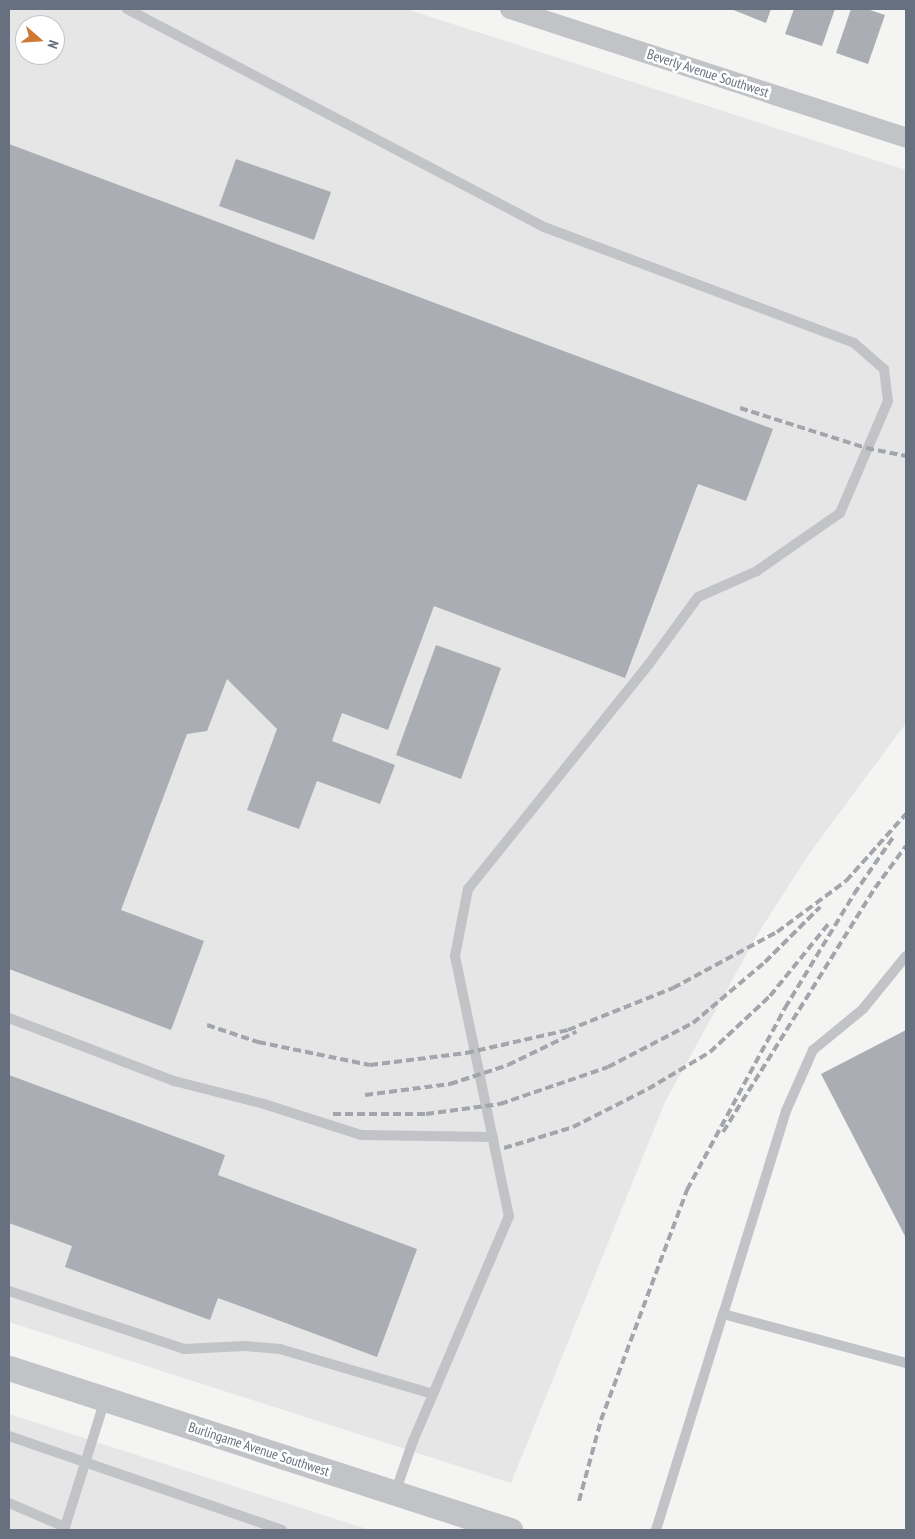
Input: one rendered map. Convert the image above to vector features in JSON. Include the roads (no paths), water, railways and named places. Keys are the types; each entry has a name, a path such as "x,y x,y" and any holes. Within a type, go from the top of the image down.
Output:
{"street":[{"name":"Beverly Avenue Southwest","path":"510,9 906,138"},
{"name":"Burlingame Avenue Southwest","path":"9,1368 510,1530"}],"lane":[{"path":"126,9 544,227 854,343 884,369 888,401 840,513 757,571 698,597 649,664 468,890 455,956 509,1216 433,1394 395,1493"},
{"path":"656,1530 786,1111 813,1050 863,1009 906,956"},
{"path":"9,1018 174,1081 264,1104 361,1134 493,1137"},
{"path":"9,1290 184,1349 244,1346 280,1349 433,1394"},
{"path":"723,1314 906,1363"},
{"path":"9,1503 69,1529 105,1399"},
{"path":"9,1436 86,1465 282,1530"}],"railway":[{"path":"740,408 866,448 906,456"},
{"path":"207,1025 258,1042 370,1065 466,1053 568,1030 673,988 777,932 846,881 906,814"},
{"path":"579,1501 601,1420 687,1190 785,1008 854,894 894,836"},
{"path":"723,1132 875,888 906,846"},
{"path":"333,1114 426,1114 500,1104 608,1067 693,1023 765,962 820,907"},
{"path":"504,1148 573,1127 648,1089 710,1052 770,996 830,922"},
{"path":"365,1095 450,1084 508,1065 576,1032"}]}
